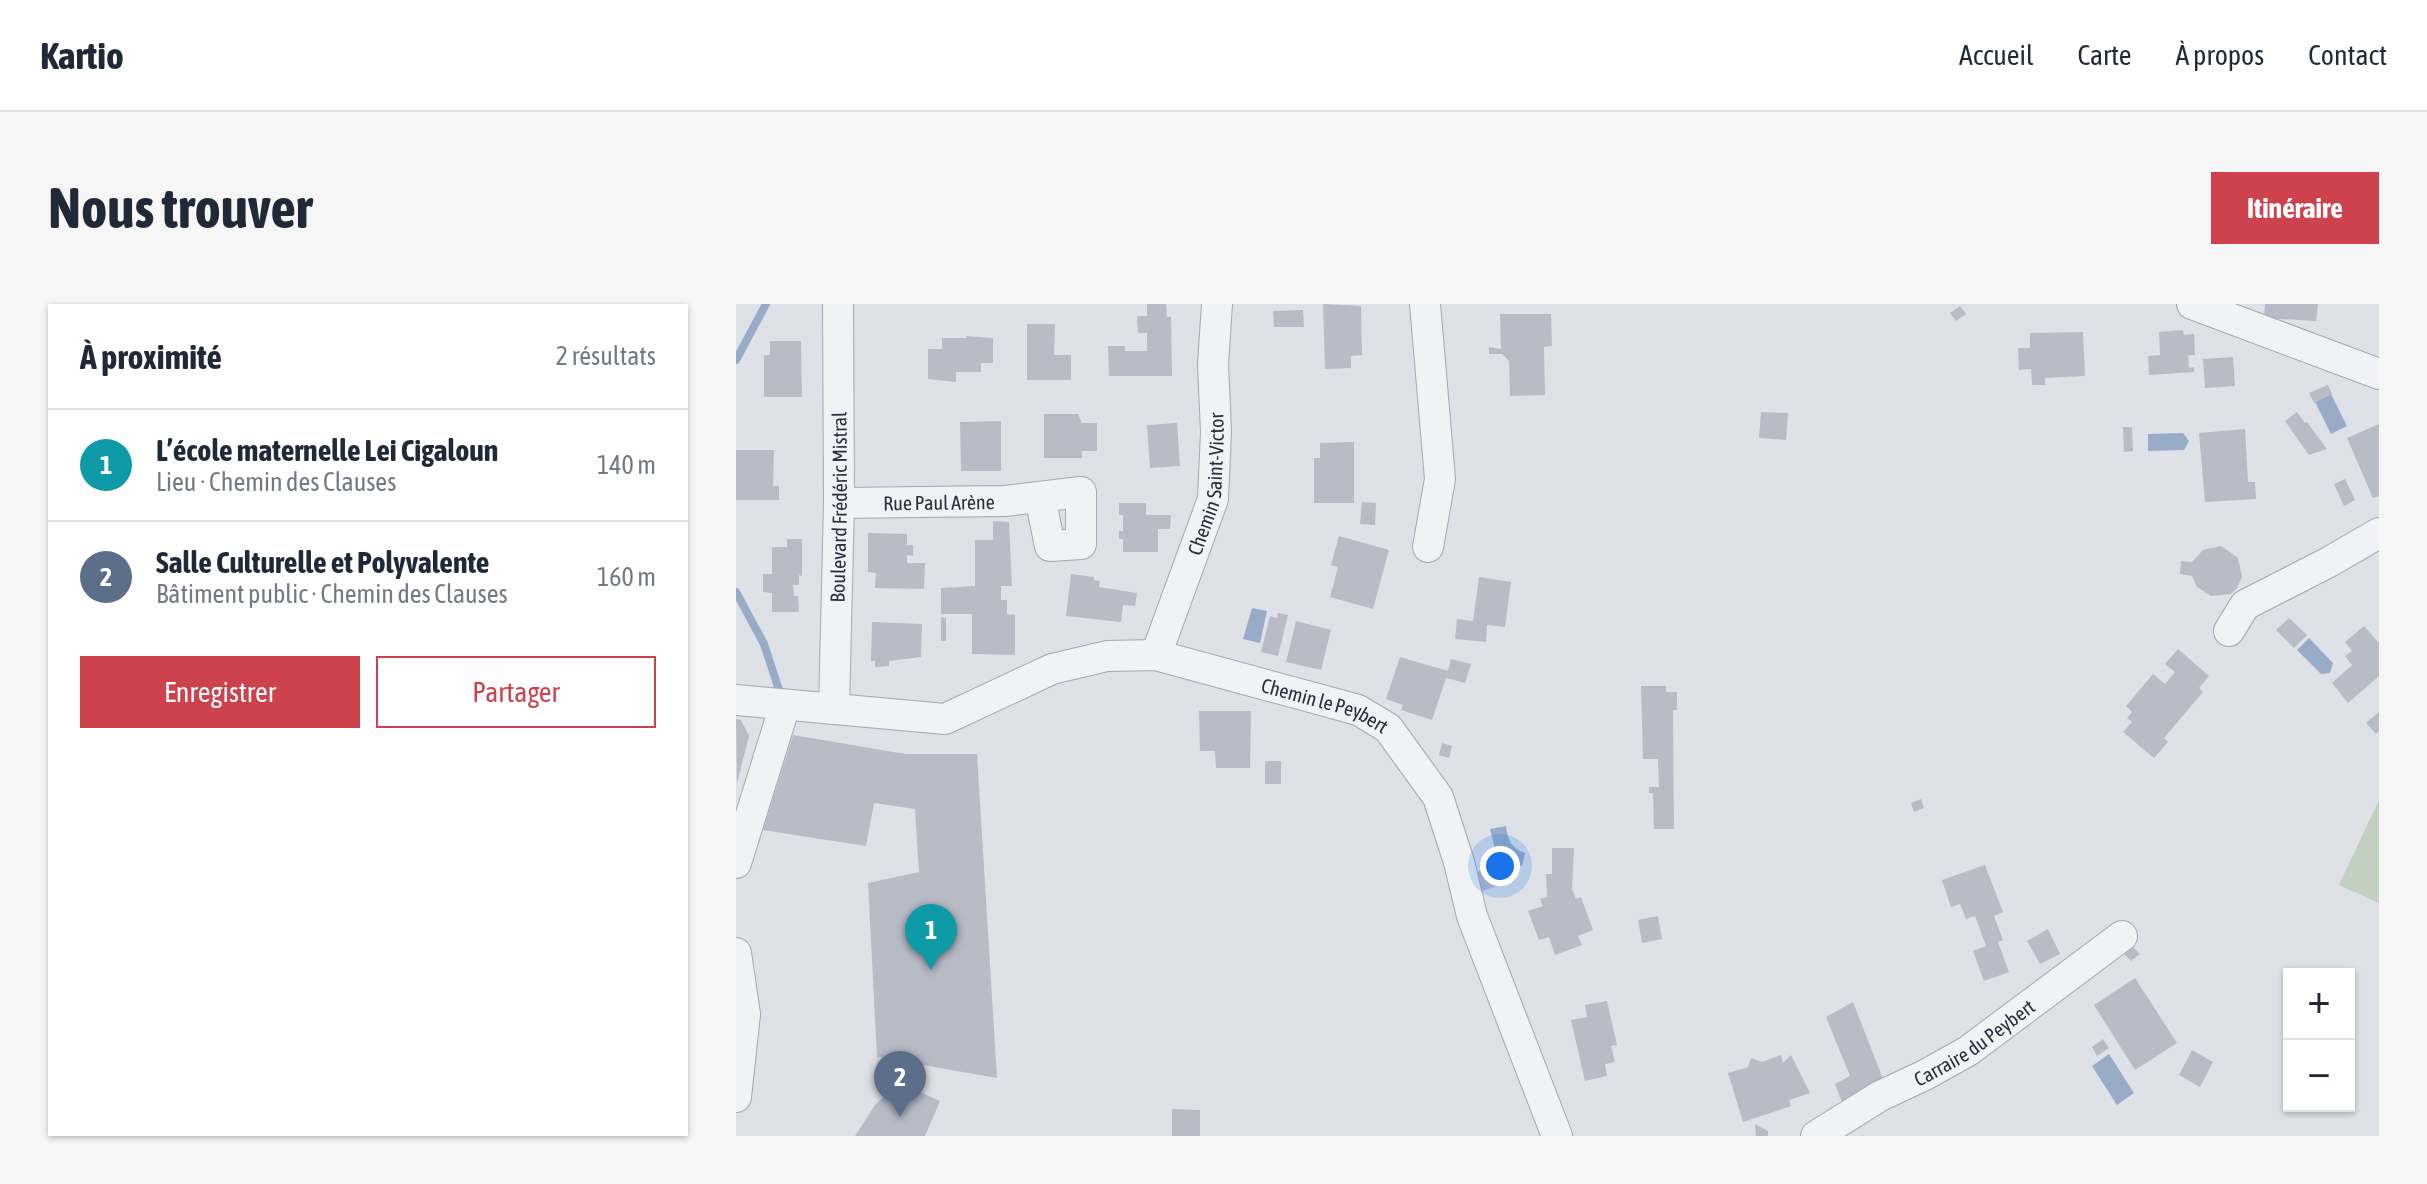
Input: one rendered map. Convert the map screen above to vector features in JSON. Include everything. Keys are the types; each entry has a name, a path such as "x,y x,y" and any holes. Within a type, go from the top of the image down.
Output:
{"street":[{"name":"Boulevard Frédéric Mistral","path":"834,709 839,503 838,304"},
{"name":"Chemin Saint-Victor","path":"1156,655 1213,499 1216,432 1213,364 1217,304"},
{"path":"1425,304 1440,479 1428,547"},
{"path":"2192,304 2379,374"},
{"name":"Rue Paul Arène","path":"839,503 1005,501 1040,497"},
{"path":"2229,631 2245,605 2379,533"},
{"name":"Chemin le Peybert","path":"736,700 945,719 1052,669 1107,656 1156,655 1358,710 1388,728 1438,797 1472,916 1557,1136"},
{"path":"736,863 785,705"},
{"name":"Carraire du Peybert","path":"1816,1136 1880,1096 1968,1051 2122,936"},
{"path":"736,1096 745,1014 737,968"}],"green space":[{"path":"2379,800 2379,903 2339,885"}],"water":[{"path":"2331,394 2347,426 2331,434 2315,402"},
{"path":"2183,433 2189,441 2184,450 2148,451 2148,434"},
{"path":"1252,608 1267,611 1260,643 1243,639"},
{"path":"2309,638 2333,663 2330,673 2321,674 2297,650"},
{"path":"1506,826 1511,843 1525,853 1522,866 1498,860 1490,829"},
{"path":"2109,1054 2134,1093 2117,1105 2092,1066"}],"building":[{"path":"1147,304 1166,304 1167,317 1171,317 1172,376 1109,376 1108,346 1125,346 1125,351 1147,351 1147,333 1138,333 1137,316 1147,316"},
{"path":"1323,304 1361,306 1362,355 1351,356 1351,368 1325,369"},
{"path":"2265,304 2318,304 2316,321 2264,318"},
{"path":"1960,306 1966,314 1956,321 1950,313"},
{"path":"1303,310 1304,327 1274,327 1273,311"},
{"path":"1500,314 1551,314 1552,346 1544,347 1545,395 1510,396 1509,361 1502,354 1489,354 1489,347 1501,349"},
{"path":"1027,324 1055,324 1054,355 1071,355 1071,380 1027,380"},
{"path":"2183,330 2184,335 2194,334 2195,355 2188,355 2189,368 2194,367 2194,372 2149,375 2148,356 2160,355 2159,332"},
{"path":"2083,332 2085,376 2045,378 2045,385 2032,385 2031,369 2019,370 2018,348 2030,348 2030,333"},
{"path":"942,338 993,338 993,363 981,363 981,372 956,372 956,382 928,379 928,349 942,349"},
{"path":"770,341 801,341 802,397 764,397 764,355 770,355"},
{"path":"2233,357 2235,386 2205,388 2203,359"},
{"path":"2328,385 2332,394 2314,403 2309,393"},
{"path":"1761,412 1788,413 1786,440 1759,438"},
{"path":"2297,412 2327,449 2309,455 2285,421"},
{"path":"1044,414 1078,414 1082,423 1097,423 1097,451 1082,451 1082,458 1044,458"},
{"path":"1001,421 1001,471 961,471 960,422"},
{"path":"1177,423 1180,466 1150,468 1147,425"},
{"path":"2379,424 2379,496 2373,498 2347,438"},
{"path":"2123,427 2132,427 2133,451 2124,452"},
{"path":"2245,429 2248,482 2255,482 2256,499 2205,502 2199,433"},
{"path":"1354,442 1354,503 1314,503 1314,458 1320,458 1320,443"},
{"path":"736,450 774,450 773,486 779,486 779,500 736,500"},
{"path":"2345,479 2355,500 2344,506 2334,484"},
{"path":"1362,502 1376,503 1375,525 1360,524"},
{"path":"1119,503 1146,503 1146,515 1171,515 1170,529 1158,529 1158,552 1123,552 1123,539 1119,539 1119,531 1123,531 1123,515 1119,515"},
{"path":"993,521 1009,522 1012,586 1001,586 1001,600 1007,600 1007,614 1015,615 1015,655 972,654 972,614 941,614 941,588 975,586 975,540 993,540"},
{"path":"868,533 907,534 907,545 913,545 913,556 907,555 907,563 925,563 924,589 875,588 876,573 868,572"},
{"path":"1339,536 1389,550 1373,609 1330,597 1338,567 1331,565"},
{"path":"787,539 802,539 802,576 799,575 799,585 793,585 794,596 798,596 799,612 772,612 772,593 763,592 763,574 772,574 772,547 787,547"},
{"path":"2221,546 2238,558 2242,577 2231,594 2211,596 2197,587 2192,576 2180,574 2181,561 2192,562 2203,550"},
{"path":"1071,574 1094,577 1094,580 1100,581 1099,587 1137,593 1135,606 1123,605 1121,622 1066,616"},
{"path":"1479,577 1511,582 1505,627 1487,625 1486,642 1455,639 1457,619 1473,621"},
{"path":"1278,613 1288,615 1278,656 1261,652 1270,616 1277,618"},
{"path":"941,617 946,618 946,641 941,641"},
{"path":"2289,618 2307,635 2294,648 2276,630"},
{"path":"1296,621 1331,630 1321,670 1286,662"},
{"path":"872,622 922,624 921,657 889,661 889,666 875,667 875,661 871,661"},
{"path":"2364,626 2379,643 2379,676 2348,703 2332,683 2352,665 2345,656 2352,651 2345,642"},
{"path":"2178,649 2209,676 2199,688 2203,692 2164,738 2168,742 2154,758 2123,732 2132,722 2127,718 2132,712 2126,706 2153,674 2165,684 2175,672 2165,664"},
{"path":"1400,657 1448,671 1451,659 1471,664 1465,683 1446,678 1432,720 1401,710 1403,705 1386,699"},
{"path":"1641,686 1666,686 1666,692 1677,692 1677,710 1673,710 1674,829 1654,829 1653,793 1649,793 1649,787 1659,787 1658,759 1643,759"},
{"path":"1199,711 1251,711 1250,768 1216,768 1215,751 1200,751"},
{"path":"2379,712 2379,731 2376,734 2366,723"},
{"path":"736,719 741,720 749,736 737,783"},
{"path":"793,735 905,754 977,754 997,1078 877,1057 868,883 919,872 915,809 874,803 866,846 763,830"},
{"path":"1442,743 1452,746 1449,758 1439,755"},
{"path":"1265,761 1281,761 1281,784 1265,784"},
{"path":"1921,799 1924,808 1914,812 1911,803"},
{"path":"1552,848 1574,848 1572,889 1576,899 1581,897 1593,930 1578,936 1582,945 1555,955 1549,937 1539,940 1528,911 1543,906 1540,899 1547,897 1546,874 1552,874"},
{"path":"1503,863 1507,876 1499,879 1500,885 1476,893 1470,874"},
{"path":"1985,865 2003,912 1994,916 2003,940 1998,942 2009,972 1984,981 1973,951 1986,946 1975,916 1966,919 1960,904 1951,907 1942,880"},
{"path":"1658,916 1662,939 1642,943 1638,920"},
{"path":"2048,929 2060,954 2040,964 2027,941"},
{"path":"2128,942 2140,954 2131,961 2119,949"},
{"path":"2135,978 2177,1043 2135,1070 2094,1005"},
{"path":"1607,1001 1617,1045 1611,1046 1615,1062 1605,1064 1607,1076 1585,1081 1571,1020 1587,1017 1585,1005"},
{"path":"1853,1002 1885,1084 1843,1105 1835,1084 1850,1076 1826,1017"},
{"path":"2103,1039 2109,1048 2097,1056 2092,1047"},
{"path":"2192,1050 2213,1062 2200,1087 2179,1075"},
{"path":"1781,1055 1783,1063 1791,1055 1810,1093 1789,1100 1791,1106 1743,1122 1728,1073 1748,1067 1751,1058 1762,1062"},
{"path":"899,1083 940,1101 925,1136 855,1136 875,1105"},
{"path":"1172,1109 1200,1110 1200,1136 1172,1136"},
{"path":"1755,1124 1768,1131 1768,1136 1756,1136"}],"waterway":[{"path":"736,360 766,304"},
{"path":"736,592 764,644 779,690"}],"place":[{"name":"L’école maternelle Lei Cigaloun","path":"931,970"},
{"name":"Salle Culturelle et Polyvalente","path":"900,1117"}]}
